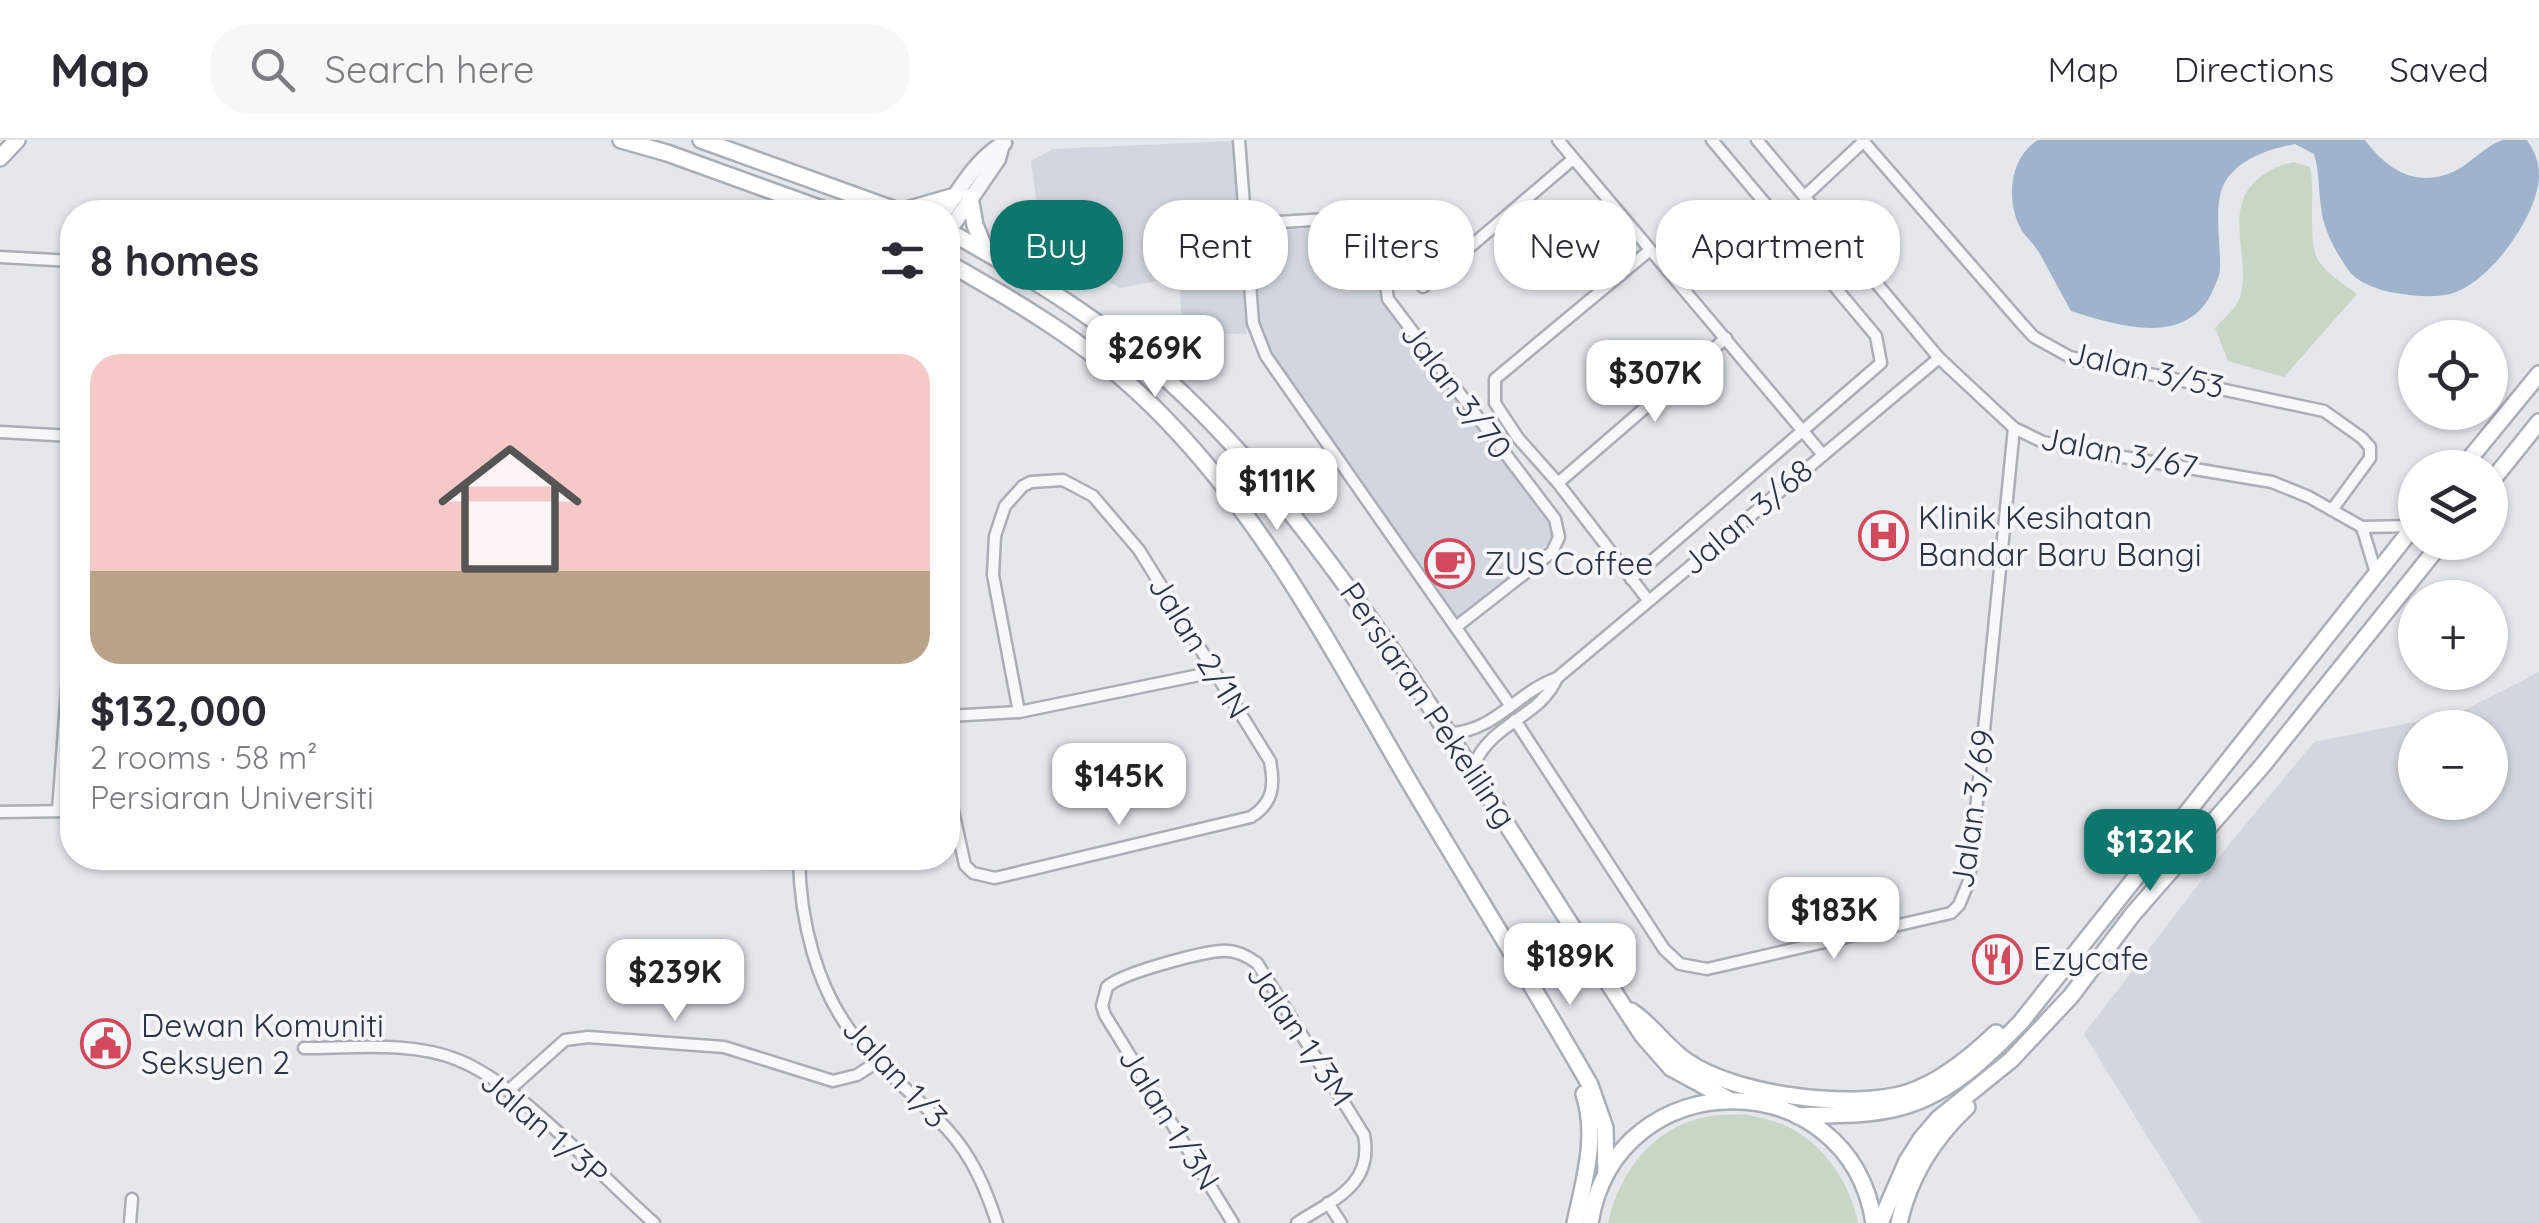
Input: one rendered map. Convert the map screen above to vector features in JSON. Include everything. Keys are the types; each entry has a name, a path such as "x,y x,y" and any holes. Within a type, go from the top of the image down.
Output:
{"main road":[{"path":"0,158 17,140"},
{"path":"621,140 797,200"},
{"path":"700,140 867,200"},
{"path":"946,200 962,196 986,252"},
{"name":"Persiaran Pekeliling","path":"960,238 1046,289 1132,350 1258,474 1334,566 1451,733 1650,1046 1671,1068 1728,1100"},
{"name":"Persiaran Pekeliling","path":"960,270 1018,303 1139,392 1192,446 1251,518 1590,1085 1605,1128 1606,1174"},
{"path":"960,280 976,279"},
{"path":"2477,450 2539,374"},
{"path":"2508,461 2539,422"},
{"path":"1798,1116 1892,1110 1933,1096 1978,1066 2060,974 2398,546"},
{"path":"1899,1223 1919,1166 1942,1133 2028,1056 2133,914 2263,765 2428,560"},
{"path":"1623,1006 1645,1020 1687,1062 1708,1074 1763,1089 1836,1100 1866,1100 1905,1093 1940,1078 1981,1048 2060,974"},
{"path":"1877,1223 1921,1138 2010,1060 2071,996"},
{"path":"1571,1052 1588,1104 1590,1133 1575,1223"},
{"path":"1590,1223 1606,1174 1624,1148 1648,1126 1686,1107 1728,1100 1752,1101 1798,1116 1818,1128 1852,1164 1877,1223"}],"street":[{"path":"1239,140 1245,200"},
{"path":"1558,140 1822,455"},
{"path":"1631,579 1881,363 1876,336 1712,140"},
{"name":"Jalan 3/67","path":"1757,140 1939,358 2014,428 2043,442 2081,450 2272,482 2362,527"},
{"path":"1805,196 1865,141"},
{"name":"Jalan 3/53","path":"1865,141 2022,324 2046,345 2070,357 2324,411 2362,438 2370,448 2370,458 2332,510"},
{"path":"958,200 998,159 1006,142"},
{"path":"1474,243 1573,159"},
{"path":"960,201 962,196"},
{"name":"Jalan 3/70","path":"1288,222 1360,217 1378,229 1388,299 1555,519 1559,537 1552,552 1456,627"},
{"path":"1648,600 1558,482 1518,438 1494,403 1494,378 1650,250"},
{"path":"0,257 60,260"},
{"path":"1251,290 1253,323 1266,356 1510,706"},
{"path":"1558,482 1726,338"},
{"name":"Jalan 3/68","path":"1451,733 1478,730 1538,684 1557,678 1939,358"},
{"name":"Jalan 3/69","path":"1515,720 1664,949 1680,964 1707,970 1951,913 1959,905 1969,881 2014,428"},
{"path":"0,432 60,435"},
{"name":"Jalan 2/1N","path":"960,842 965,865 973,873 995,878 1251,816 1262,810 1273,789 1270,761 1139,550 1100,503 1064,480 1030,482 1005,506 995,536 993,575 1019,712"},
{"path":"2376,573 2362,527 2398,526"},
{"path":"960,715 1019,712 1214,672"},
{"name":"Jalan 3/68","path":"1472,767 1488,739 1549,696 1557,678"},
{"path":"0,812 58,811 60,784"},
{"name":"Jalan 1/3","path":"800,870 810,940 834,1006 877,1062 964,1150 987,1192 997,1223"},
{"name":"Jalan 1/3M","path":"1105,1015 1102,1006 1108,987 1124,976 1221,950 1247,956 1257,963 1356,1117 1366,1145 1364,1167 1355,1183 1328,1203"},
{"name":"Jalan 1/3N","path":"1105,1015 1233,1223"},
{"path":"508,1092 566,1040 588,1038 724,1048 833,1082 857,1075 877,1062"},
{"name":"Jalan 1/3P","path":"304,1048 432,1052 458,1059 508,1092 654,1223"},
{"path":"130,1223 132,1199"},
{"path":"1297,1223 1328,1203 1341,1223"}],"shaded area":[{"path":"1234,141 1238,200 1143,200 1143,284 1123,287 1123,200 1036,200 1031,161 1053,149"},
{"path":"1308,228 1308,290 1381,290 1382,299 1554,532 1554,539 1457,618 1273,357 1258,320 1256,290 1288,290 1288,230"},
{"path":"1180,290 1244,290 1247,334 1193,333 1182,324"},
{"path":"2539,672 2539,1223 2201,1223 2084,1034 2230,843 2314,742 2398,725 2398,820 2508,820 2508,710 2465,710"}],"green space":[{"path":"2294,162 2310,167 2316,255 2328,272 2357,294 2284,377 2228,361 2215,328 2240,297 2243,266 2239,219 2248,190 2267,172"},
{"path":"1746,1114 1784,1125 1811,1142 1841,1178 1858,1223 1608,1223 1620,1187 1654,1142 1686,1123 1710,1116"}],"water":[{"path":"2038,140 2365,140 2396,169 2420,178 2434,178 2462,167 2503,140 2527,140 2536,157 2539,176 2521,228 2495,263 2465,288 2450,294 2416,296 2377,288 2349,271 2324,224 2314,154 2295,144 2265,152 2237,168 2224,184 2218,214 2219,274 2202,308 2187,320 2150,328 2071,311 2039,252 2022,231 2013,207 2013,181 2021,158"}],"place":[{"name":"Klinik Kesihatan Bandar Baru Bangi","path":"1883,536"},
{"name":"ZUS Coffee","path":"1449,564"},
{"name":"Ezycafe","path":"1998,959"},
{"name":"Dewan Komuniti Seksyen 2","path":"106,1044"}]}
